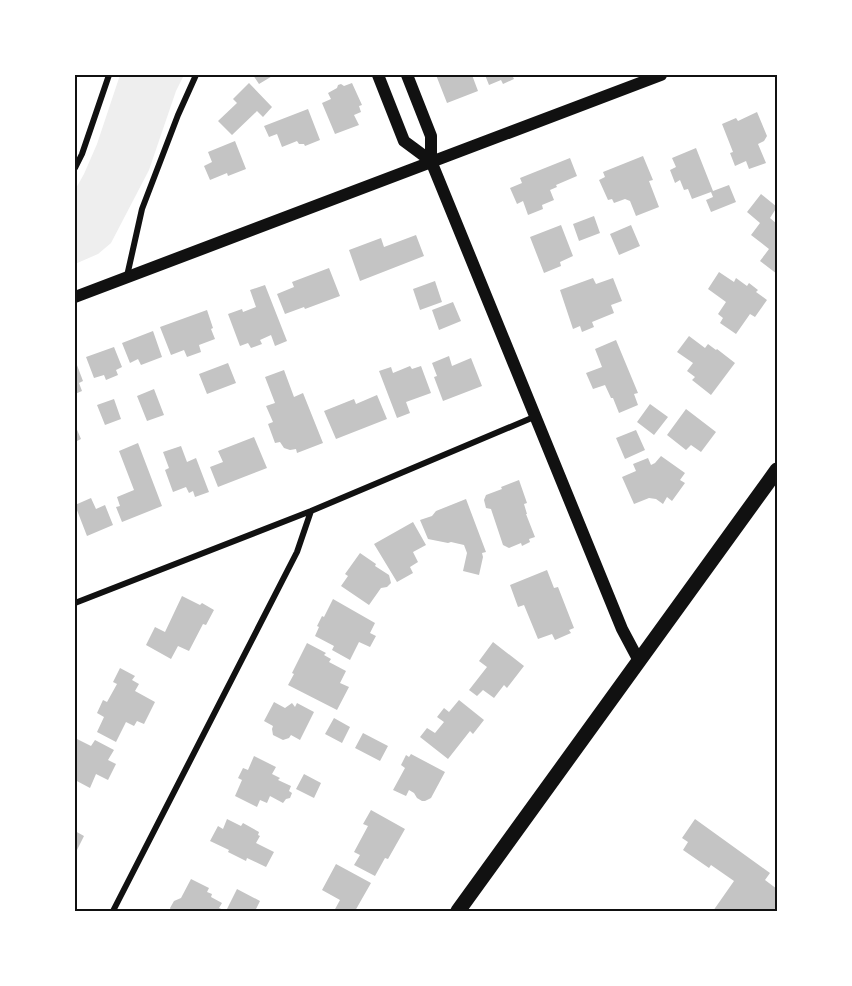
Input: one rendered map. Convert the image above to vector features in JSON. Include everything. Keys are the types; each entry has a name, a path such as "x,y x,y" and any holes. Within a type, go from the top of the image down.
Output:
{"main road":[{"path":"378,75 404,141 431,161"},
{"path":"408,75 431,136 431,161 622,629 639,661"},
{"path":"75,297 661,75"},
{"path":"458,911 777,470"}],"street":[{"path":"75,168 109,75"},
{"path":"127,276 142,209 196,75"},
{"path":"75,603 311,511 534,417"},
{"path":"112,911 297,552 311,511"}],"shaded area":[{"path":"120,75 184,75 176,91 149,170 111,243 98,254 75,264 75,190 97,144"}],"building":[{"path":"253,75 274,75 259,84"},
{"path":"436,75 472,75 478,91 447,103"},
{"path":"485,75 512,75 514,79 503,84 501,80 489,85"},
{"path":"249,83 272,107 263,117 257,111 232,135 218,121 237,103 233,99"},
{"path":"352,83 362,105 359,106 361,112 354,115 359,125 335,134 322,103 331,99 328,93 338,85 344,86"},
{"path":"308,109 320,140 305,146 297,141 282,147 277,134 269,137 264,126"},
{"path":"757,112 767,136 758,144 766,163 749,169 746,161 735,166 730,153 733,152 722,124 736,118 738,121"},
{"path":"235,141 246,169 210,180 204,166 212,162 208,152"},
{"path":"696,148 713,191 729,185 736,202 711,212 706,200 713,197 711,192 692,199 688,189 684,190 680,180 675,183 670,170 676,167 672,158"},
{"path":"643,156 653,180 649,181 659,207 636,216 630,201 625,199 614,203 612,199 608,200 599,180 605,177 603,172"},
{"path":"570,158 577,176 556,185 557,187 550,190 554,200 542,205 543,209 528,215 523,201 517,204 510,188 522,183 520,178"},
{"path":"761,194 777,207 770,218 777,224 777,274 760,261 769,249 751,235 760,223 747,212"},
{"path":"594,216 600,233 579,241 573,224"},
{"path":"561,225 573,256 560,262 561,266 544,273 530,237"},
{"path":"631,225 640,246 619,255 610,234"},
{"path":"416,235 424,256 360,281 349,250 381,238 384,247"},
{"path":"329,268 340,296 285,314 277,294 294,287 292,282"},
{"path":"719,272 734,282 736,278 747,286 749,283 767,300 755,317 750,314 736,334 720,323 723,318 718,314 726,302 708,289"},
{"path":"593,278 596,284 613,278 622,301 611,305 614,313 592,322 594,327 582,332 580,326 573,329 560,290"},
{"path":"435,281 442,302 420,310 413,289"},
{"path":"265,285 287,341 275,346 271,335 260,340 262,344 251,348 248,343 240,346 228,314 256,307 250,290"},
{"path":"453,302 461,321 439,330 432,310"},
{"path":"207,310 215,339 199,345 201,352 187,357 184,350 171,355 160,327"},
{"path":"153,331 162,357 141,365 138,359 130,363 122,343"},
{"path":"689,336 705,348 708,344 717,349 735,363 711,395 692,380 695,377 687,371 693,363 677,352"},
{"path":"616,340 638,393 634,394 638,405 619,413 605,385 593,389 586,373 602,367 595,349"},
{"path":"114,347 122,367 116,370 118,375 106,380 104,375 94,378 86,357"},
{"path":"449,356 452,366 471,358 482,386 443,401 434,377 437,376 432,363"},
{"path":"75,360 83,381 79,383 82,391 75,394"},
{"path":"228,363 236,383 207,394 199,374"},
{"path":"410,366 412,369 421,366 431,393 406,402 410,413 397,418 379,371 391,367 393,373"},
{"path":"284,370 294,397 303,393 323,443 297,453 296,449 290,450 284,448 280,442 275,443 268,424 273,422 266,406 275,403 265,377"},
{"path":"154,389 164,415 147,421 137,396"},
{"path":"377,395 387,419 336,439 324,411 354,399 356,404"},
{"path":"114,399 121,419 105,425 97,405"},
{"path":"650,404 668,417 654,435 637,422"},
{"path":"686,409 716,432 701,452 691,445 686,450 667,435"},
{"path":"75,425 81,439 75,442"},
{"path":"636,430 645,450 625,459 616,438"},
{"path":"254,437 267,468 218,487 210,467 223,462 218,451"},
{"path":"138,443 162,506 122,522 116,507 120,506 117,497 134,490 119,451"},
{"path":"181,446 187,462 196,458 209,492 195,497 193,491 189,493 186,487 173,492 165,470 169,468 163,452"},
{"path":"661,456 685,473 680,480 685,483 672,501 667,497 663,504 656,499 649,498 634,504 622,477 636,471 633,464 648,458 651,465"},
{"path":"519,480 527,503 524,504 526,514 535,537 522,546 521,543 509,548 503,545 491,509 486,508 484,500 486,495"},
{"path":"91,498 96,509 105,505 113,525 87,536 75,505"},
{"path":"466,499 486,552 482,553 479,575 463,571 467,553 464,545 428,539 420,520"},
{"path":"413,522 426,545 413,552 418,562 410,567 413,573 397,582 374,544"},
{"path":"360,553 389,575 391,583 381,588 369,605 341,586 348,576 345,574"},
{"path":"547,570 554,588 558,587 574,628 569,630 571,633 555,640 552,634 538,639 524,605 518,607 510,585"},
{"path":"182,596 214,610 206,625 203,624 189,651 178,646 171,659 146,645 155,627 165,632"},
{"path":"333,599 375,623 370,633 376,636 370,647 359,642 350,660 332,650 334,646 315,636 319,627 317,626"},
{"path":"493,642 524,666 507,688 504,685 494,698 483,690 477,696 469,690 487,667 479,661"},
{"path":"307,643 326,653 324,655 331,659 329,662 346,671 340,683 349,687 337,710 288,685"},
{"path":"120,668 135,676 132,680 139,684 135,691 155,702 144,724 137,721 134,726 126,722 116,742 97,732 104,717 97,713 103,700 107,702 117,684 113,682"},
{"path":"459,700 484,720 473,734 470,731 448,759 420,737 427,728 435,733 444,722 437,717 444,708 449,712"},
{"path":"274,702 285,708 292,703 295,707 297,703 314,712 300,740 291,735 283,740 273,735 273,726 264,721"},
{"path":"334,718 350,727 342,743 325,734"},
{"path":"363,733 388,746 380,761 355,748"},
{"path":"75,738 91,746 95,740 114,750 108,760 116,764 108,780 96,774 90,788 75,780"},
{"path":"411,754 445,772 431,798 425,801 417,798 409,790 406,796 393,790 405,768 401,765 406,755 409,757"},
{"path":"254,756 276,767 272,774 280,778 278,780 291,786 290,798 283,803 270,796 267,803 260,800 257,807 235,796 242,780 238,778 243,768 248,770"},
{"path":"304,774 321,783 314,798 296,789"},
{"path":"371,810 405,829 388,859 385,858 375,876 354,865 360,855 354,852 368,826 363,824"},
{"path":"227,819 241,826 243,823 259,832 260,836 256,843 274,852 266,867 247,858 246,861 210,841 218,826 223,829"},
{"path":"695,819 770,873 765,880 777,889 777,906 773,911 713,911 734,881 711,865 709,868 683,850 688,842 682,838"},
{"path":"75,831 84,836 75,854"},
{"path":"336,864 371,883 355,911 334,911 340,900 322,890"},
{"path":"191,879 209,888 207,892 222,903 219,908 226,911 171,911 170,908 174,901 181,898"},
{"path":"237,889 260,901 255,911 226,911"}]}
